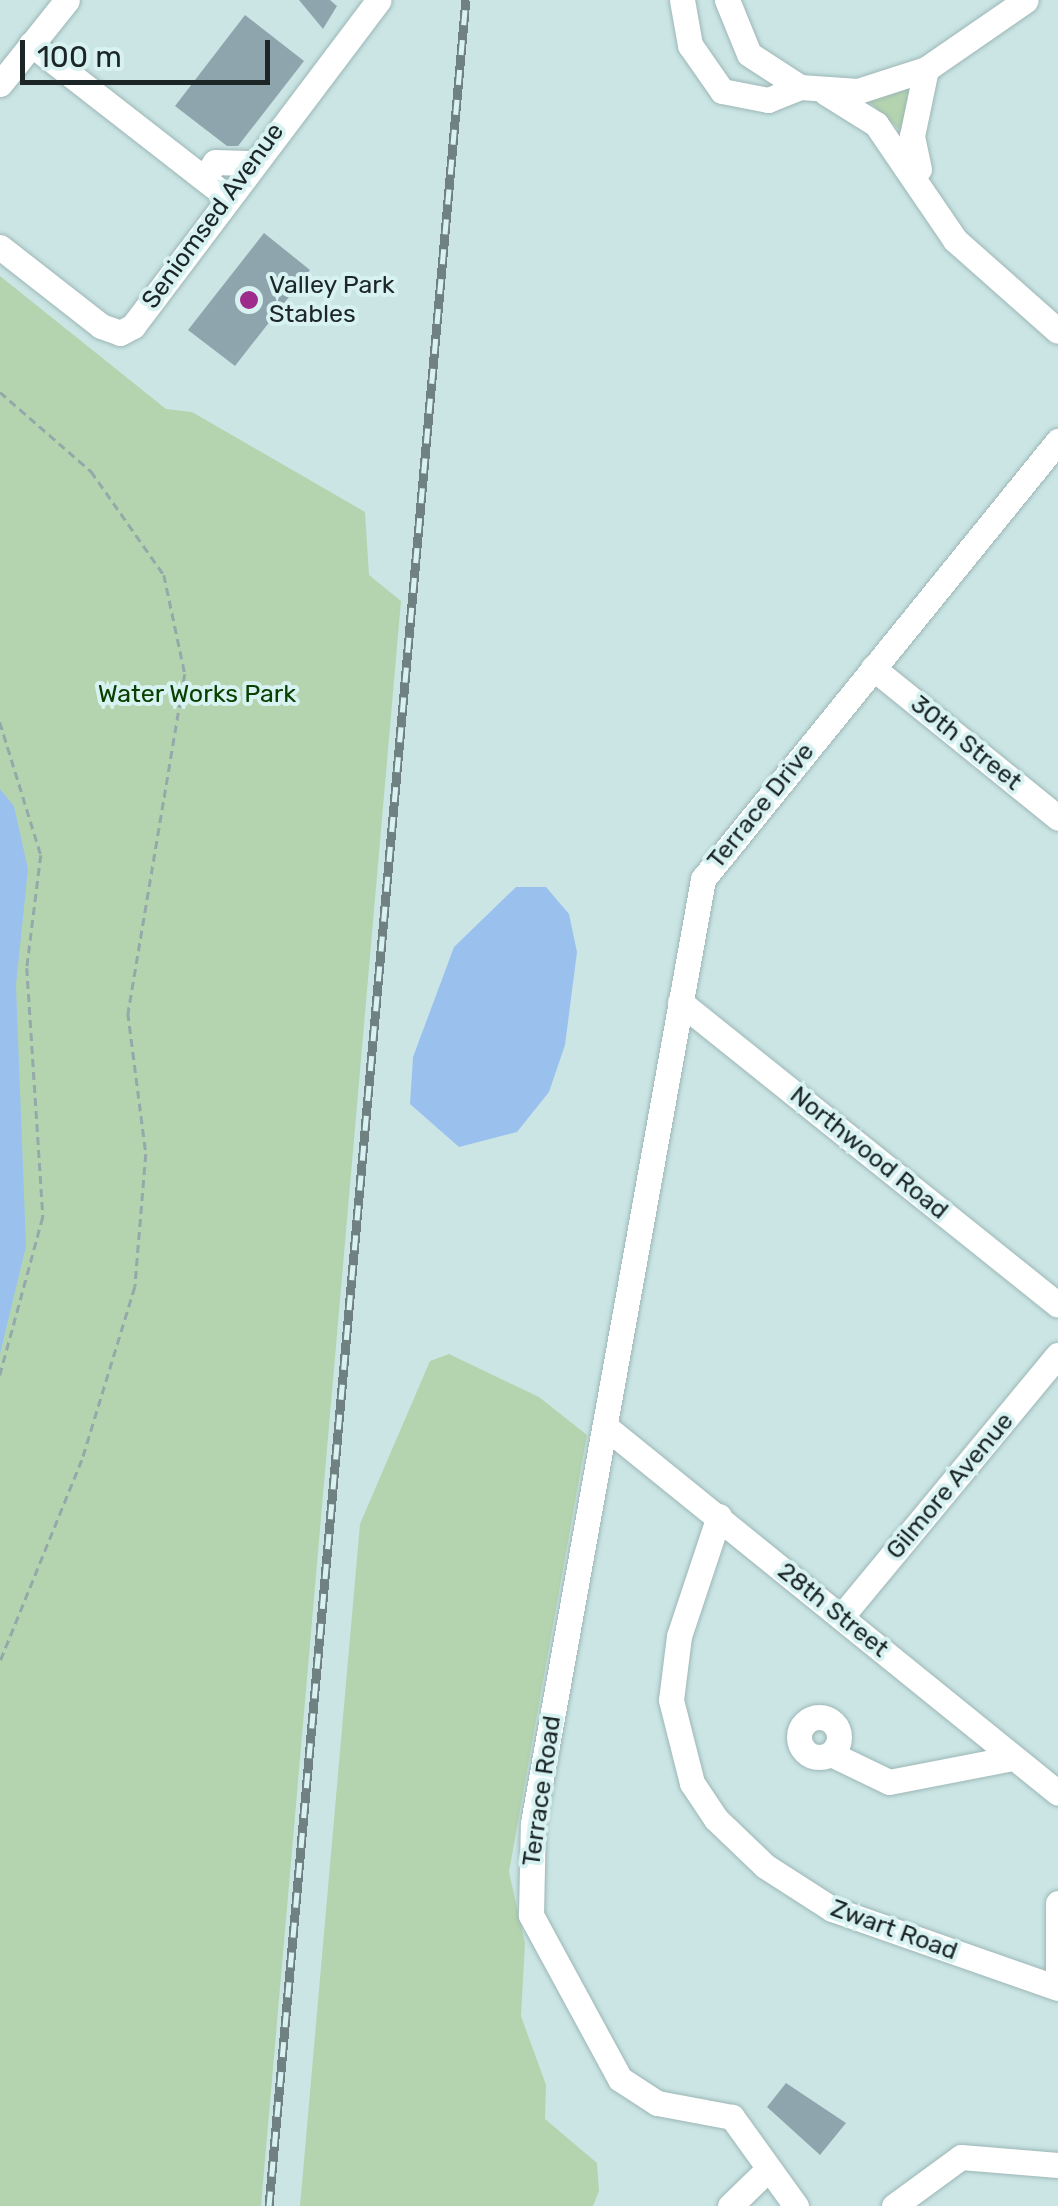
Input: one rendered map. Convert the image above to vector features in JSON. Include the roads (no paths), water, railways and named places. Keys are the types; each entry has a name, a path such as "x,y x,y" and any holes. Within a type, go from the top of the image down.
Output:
{"street":[{"path":"0,84 67,0"},
{"name":"Seniomsed Avenue","path":"0,247 120,334 214,186 248,163 378,0"},
{"path":"682,0 690,45 722,90 768,100 800,88"},
{"path":"727,0 749,54 800,88 826,93 860,110 921,178 955,240 1058,332"},
{"path":"826,93 926,68 1026,0"},
{"path":"31,44 214,186"},
{"path":"921,178 912,136 926,68"},
{"name":"Terrace Drive","path":"607,1428 680,1002 710,868 1058,441"},
{"name":"30th Street","path":"873,668 1058,818"},
{"name":"Northwood Road","path":"680,1002 1058,1304"},
{"name":"Gilmore Avenue","path":"841,1617 1058,1355"},
{"name":"28th Street","path":"607,1428 1058,1794"},
{"name":"Terrace Road","path":"607,1428 534,1823 530,1915 620,2079 656,2102 732,2117 764,2173 796,2206"},
{"name":"Zwart Road","path":"719,1516 671,1690 678,1743 716,1819 765,1866 832,1909 1058,1987"},
{"path":"831,1754 889,1782 1013,1758"},
{"path":"1058,1903 1058,1987"},
{"path":"893,2204 961,2157 1058,2165"},
{"path":"730,2206 764,2173"}],"water":[{"path":"0,789 14,806 28,869 16,985 26,1246 0,1354"},
{"path":"516,887 546,887 569,914 577,952 565,1045 549,1092 517,1132 459,1147 410,1104 413,1057 454,947"}],"railway":[{"path":"269,2206 466,0"}],"place":[{"name":"Valley Park Stables","path":"249,300"}],"park label":[{"name":"Water Works Park","path":"197,694"}]}
